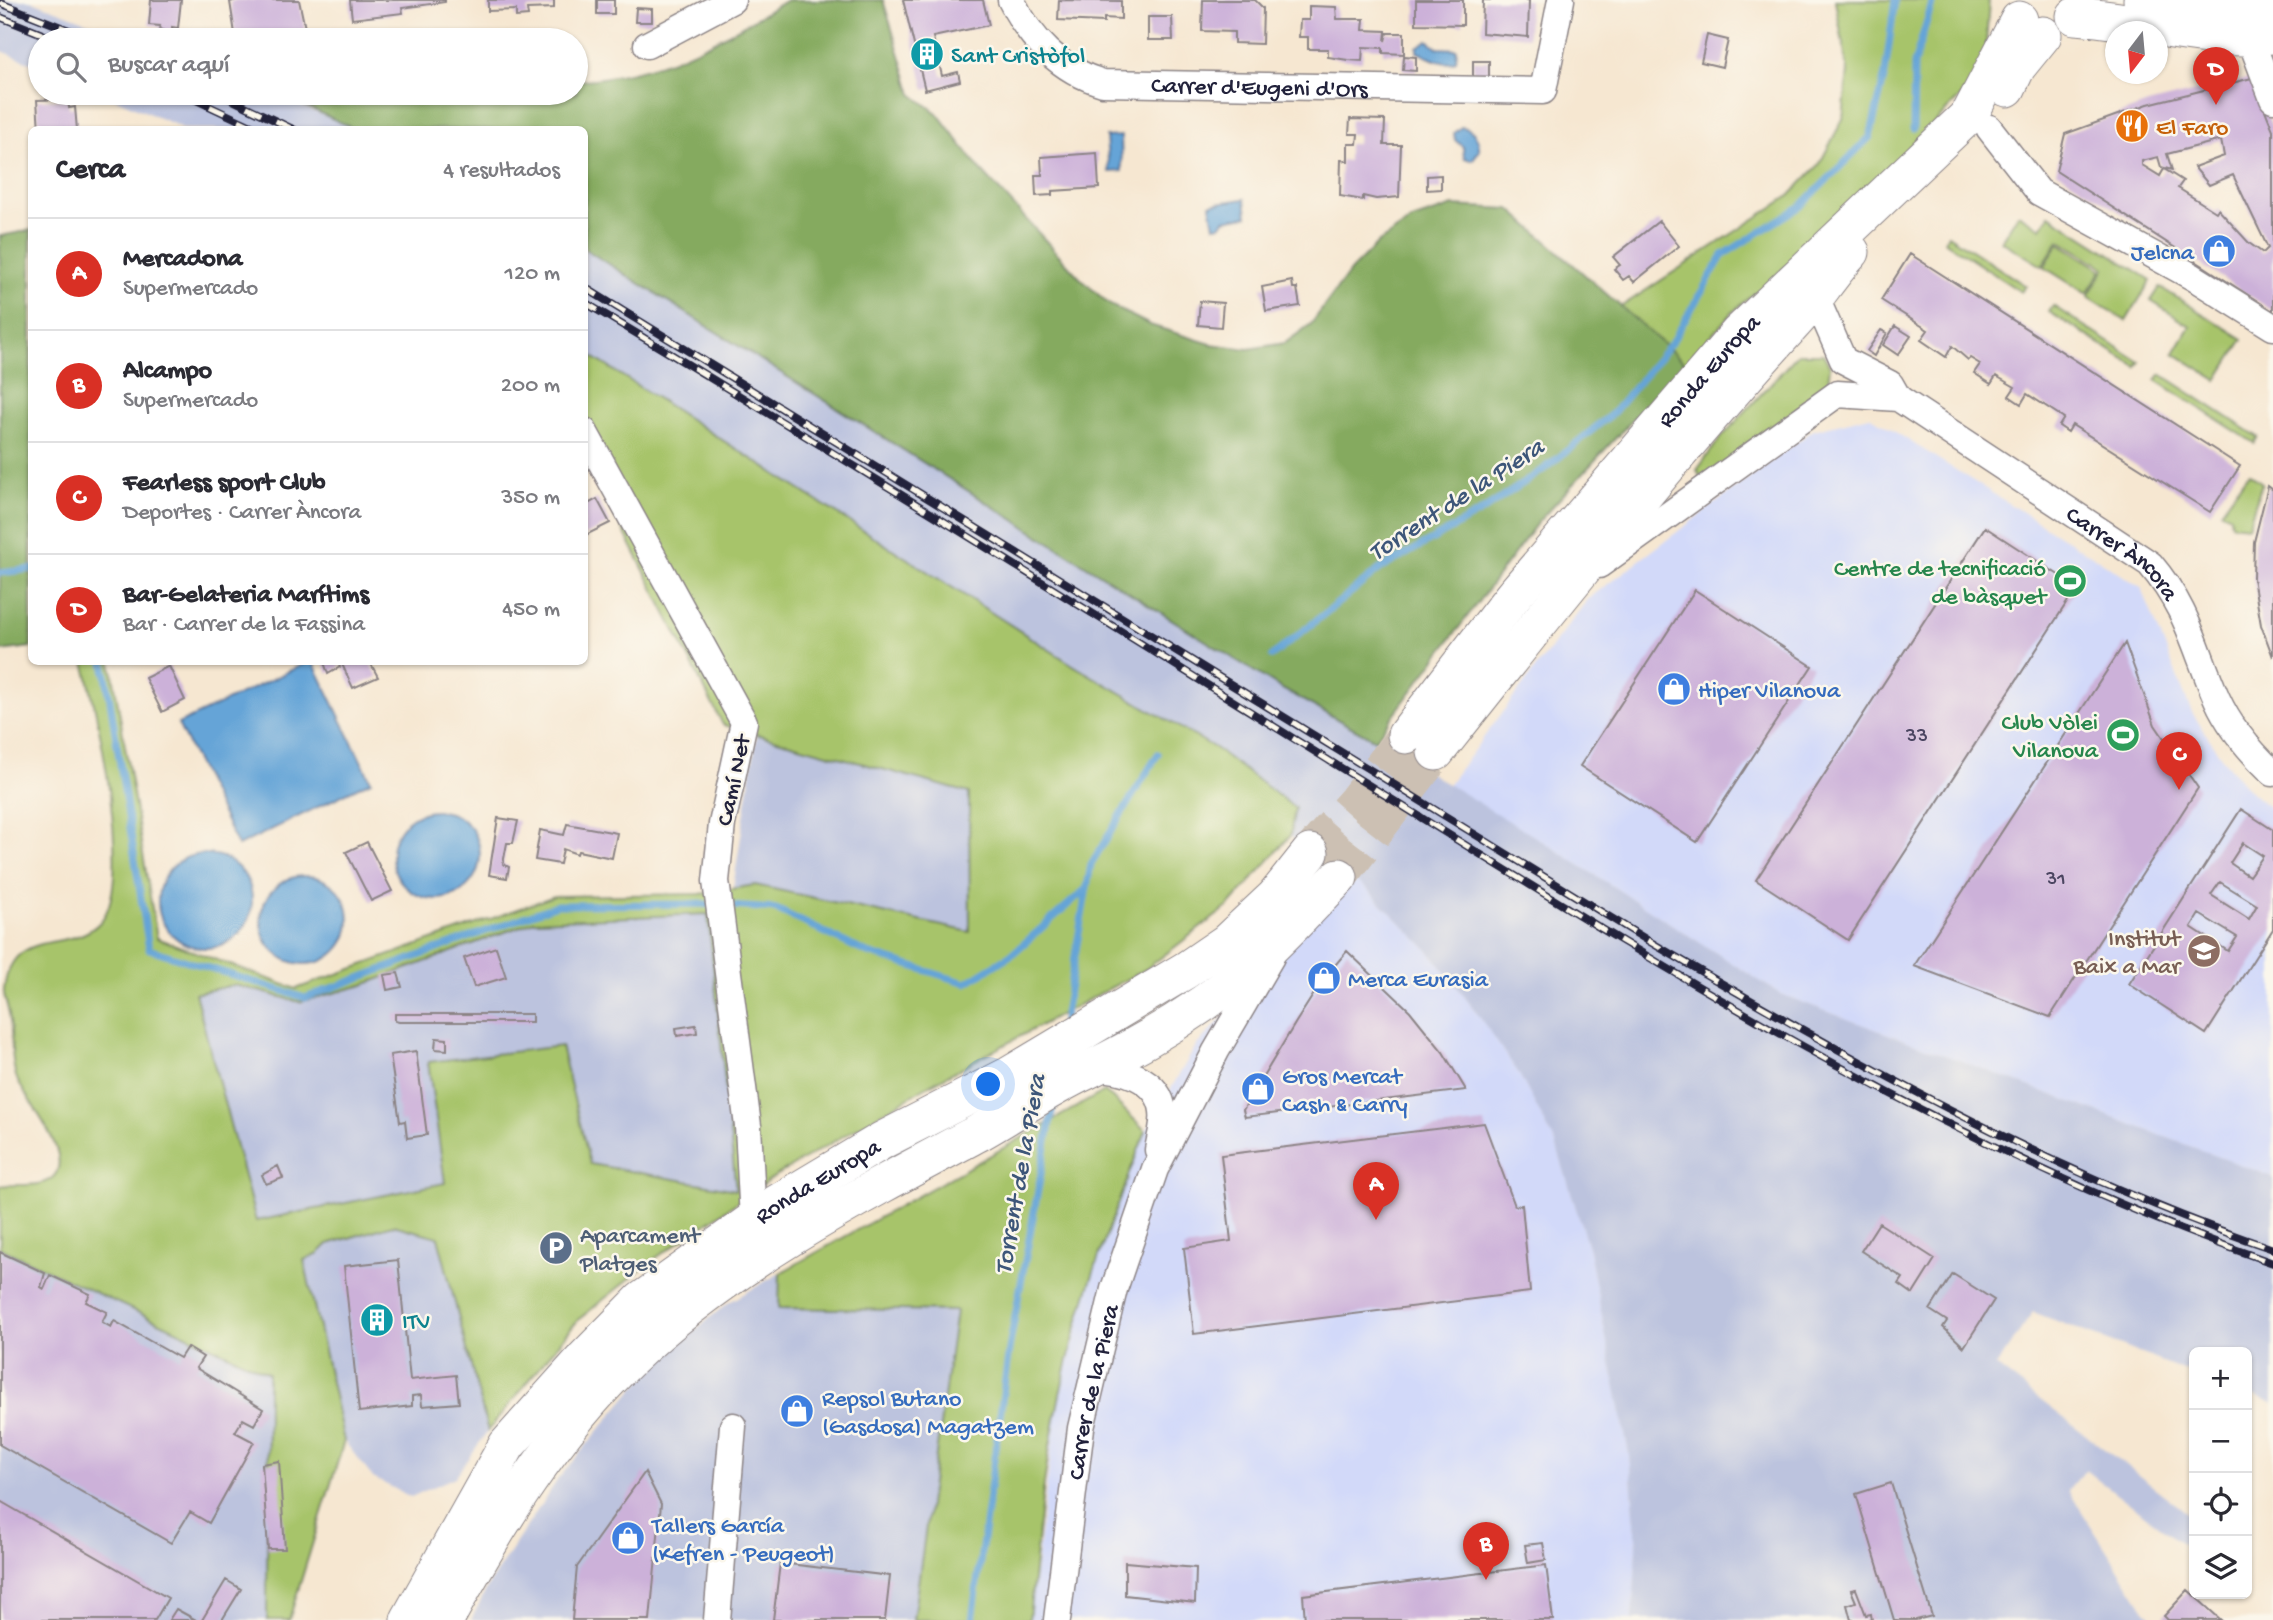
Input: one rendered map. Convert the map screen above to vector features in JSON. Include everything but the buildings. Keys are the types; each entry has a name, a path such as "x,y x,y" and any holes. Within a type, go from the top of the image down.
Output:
{"street":[{"path":"648,45 732,0"},
{"name":"Carrer d'Eugeni d'Ors","path":"1011,0 1040,44 1051,54 1076,74 1103,83 1543,91 1562,0"},
{"path":"2142,0 2228,9 2273,6"},
{"path":"2025,18 2064,30 2077,8 2112,18 2211,37 2261,36 2273,99"},
{"name":"Ronda Europa","path":"2025,18 2017,67 1989,128 1874,229 1833,270 1816,298 1734,388 1566,588 1421,743 1521,586 1738,334 1970,114 2025,18"},
{"path":"1989,128 2039,192 2193,277 2273,327"},
{"path":"1566,588 1836,394 1843,360 1816,298"},
{"name":"Carrer Àncora","path":"1843,360 1889,384 1898,398 2150,564 2173,591 2185,613 2218,702 2255,755 2273,773"},
{"name":"Carrer Àncora","path":"1836,394 1898,398"},
{"name":"Camí Net","path":"588,438 744,722 722,824 716,881 748,1126 756,1140 765,1182 764,1212"},
{"name":"Ronda Europa","path":"434,1615 507,1445 548,1397 642,1300 764,1212 883,1140 1010,1075 1103,1017 1154,990 1227,942 1275,897 1310,853"},
{"name":"Ronda Europa","path":"434,1615 484,1551 556,1441 631,1358 689,1308 776,1247 879,1185 997,1122 1202,1004 1245,972 1339,877"},
{"name":"Carrer de la Piera","path":"1056,1620 1081,1428 1114,1289 1155,1169 1216,1051 1282,937"},
{"name":"Carrer de la Piera","path":"1091,1069 1116,1068 1142,1079 1152,1088 1163,1111 1155,1169"},
{"path":"717,1620 733,1426"}],"shaded area":[{"path":"0,0 30,0 103,28 28,28 28,62 0,50"},
{"path":"130,105 298,105 348,126 178,126"},
{"path":"588,252 1282,689 1375,740 1542,841 1780,994 2273,1177 2273,1403 2252,1395 2252,1347 2189,1347 2189,1372 2033,1312 1996,1366 2189,1514 2189,1549 2086,1470 2068,1490 2145,1610 2156,1620 1632,1620 1637,1548 1629,1454 1589,1250 1556,1144 1518,1072 1430,952 1366,888 1290,836 1295,808 1215,748 1073,665 588,354"},
{"path":"1870,416 2141,587 2191,711 2221,757 2244,785 2273,811 2273,1177 1780,994 1542,841 1447,786 1588,599 1813,430"},
{"path":"757,734 970,793 970,933 755,885 733,888"},
{"path":"1353,878 1430,952 1474,1009 1518,1072 1556,1144 1589,1250 1629,1454 1637,1548 1632,1620 1029,1620 1056,1414 1065,1376 1102,1238 1146,1131 1196,1046"},
{"path":"708,914 737,1190 590,1164 561,1046 445,1183 256,1221 195,993 235,985 300,1002 363,985 534,921"},
{"name":"ITV","path":"393,1225 438,1237 488,1431 455,1477 411,1497 373,1478 344,1441 304,1260 319,1253 328,1244"},
{"path":"0,1248 269,1373 267,1620 0,1620"},
{"path":"780,1273 779,1308 956,1311 913,1620 471,1620 490,1582 558,1479 656,1362 728,1303"}],"green space":[{"path":"787,0 883,0 912,94 937,113 980,169 1080,278 1110,305 1150,325 1211,344 1248,349 1285,343 1311,324 1351,270 1379,242 1412,220 1453,206 1510,209 1685,363 1538,522 1375,740 1282,689 588,251 588,126 348,126 307,107 588,105 588,80 662,64 734,31"},
{"path":"1835,0 1989,0 1985,59 1976,82 1801,254 1738,307 1685,363 1619,308 1788,197 1819,165 1843,119 1848,71"},
{"path":"2018,214 2041,228 2049,215 2151,280 2126,321 2088,297 2105,268 2059,240 2042,266 2001,241"},
{"path":"28,231 28,647 0,651 0,236"},
{"path":"1948,235 2026,286 2021,292 1944,241"},
{"path":"2059,243 2102,270 2087,294 2044,267"},
{"path":"2160,287 2243,339 2217,380 2174,353 2190,326 2151,301"},
{"path":"2053,306 2140,362 2137,367 2049,312"},
{"path":"588,354 1073,665 1215,748 1295,808 1290,836 1229,906 1146,969 931,1084 774,1177 653,1260 578,1320 488,1431 438,1237 393,1225 328,1244 319,1253 304,1260 344,1441 289,1620 267,1620 268,1373 0,1248 0,1186 34,1185 52,1178 58,1169 54,1143 15,1071 10,1018 4,992 9,969 18,956 30,948 88,932 100,922 110,902 114,872 114,836 110,796 85,665 112,665 157,938 296,989 554,896 700,894 755,885 970,932 969,793 723,725 588,461","holes":["708,914 736,1190 590,1164 561,1046 428,1062 445,1183 256,1221 195,993 235,985 300,1002 363,985 534,921"]},
{"path":"1798,354 1823,354 1830,366 1827,392 1702,480 1697,470 1719,440"},
{"path":"2161,374 2258,437 2254,443 2156,380"},
{"path":"2249,473 2262,483 2248,526 2231,524 2230,516 2221,511"},
{"path":"1105,1091 1146,1131 1094,1270 1064,1377 1043,1491 1029,1620 913,1620 956,1311 779,1308 780,1273"}],"water":[{"path":"1428,40 1438,48 1457,49 1456,61 1441,62 1417,52 1417,47"},
{"path":"1461,127 1472,132 1478,142 1479,151 1472,160 1464,158 1463,147 1455,140 1454,133"},
{"path":"1121,136 1122,171 1109,172 1106,137"},
{"path":"1245,199 1247,216 1224,220 1221,225 1214,226 1210,204"},
{"path":"302,665 314,665 371,781 238,846 178,724"},
{"path":"436,811 461,818 473,830 480,855 473,880 461,892 436,899 411,892 399,880 392,855 399,830 411,818"},
{"path":"205,854 223,858 238,868 248,883 252,901 248,919 238,934 223,944 205,948 187,944 172,934 162,919 158,901 162,883 172,868 187,858"},
{"path":"296,876 314,876 330,883 342,895 349,911 349,929 342,945 330,957 314,964 296,964 280,957 268,945 261,929 261,911 268,895 280,883"}],"waterway":[{"name":"Torrent de la Piera","path":"1272,656 1380,569 1479,513 1547,467 1613,413 1672,342 1723,255 1801,206 1870,137 1885,74 1895,0"},
{"path":"1913,129 1914,64 1933,0"},
{"path":"0,573 28,570"},
{"path":"104,665 149,949 305,998 557,905 699,904 776,909 865,952 966,983 1011,955 1087,888"},
{"name":"Torrent de la Piera","path":"1062,1031 1091,864 1158,754"},
{"name":"Torrent de la Piera","path":"972,1620 1009,1349 1054,1102"}],"tunnel":[{"path":"1310,853 1356,801 1406,735"},
{"path":"1339,877 1436,752"}],"railway":[{"path":"0,3 64,28"},
{"path":"0,17 28,28"},
{"path":"207,105 251,126"},
{"path":"243,105 287,126"},
{"path":"588,289 1647,940 1798,1028 1952,1111 2030,1149 2110,1186 2273,1249"},
{"path":"588,304 898,493 1520,879 1728,1004 1833,1063 2049,1172 2160,1220 2273,1263"}],"place":[{"name":"Sant Cristòfol","path":"927,54"},
{"name":"Bar-Gelateria Marítims","path":"2216,105"},
{"name":"El Faro","path":"2132,126"},
{"name":"Jelcna","path":"2219,251"},
{"name":"Centre de tecnificació de bàsquet","path":"2070,581"},
{"name":"Hiper Vilanova","path":"1674,689"},
{"name":"Club Vòlei Vilanova","path":"2123,735"},
{"name":"Fearless sport Club","path":"2179,790"},
{"name":"Institut Baix a Mar","path":"2204,951"},
{"name":"Merca Eurasia","path":"1324,978"},
{"name":"Gros Mercat Cash & Carry","path":"1258,1089"},
{"name":"Mercadona","path":"1376,1220"},
{"name":"Aparcament Platges","path":"556,1248"},
{"name":"ITV","path":"377,1320"},
{"name":"Repsol Butano (Gasdosa) Magatzem","path":"797,1411"},
{"name":"Tallers García (Kefren - Peugeot)","path":"628,1538"},
{"name":"Alcampo","path":"1486,1580"}]}
